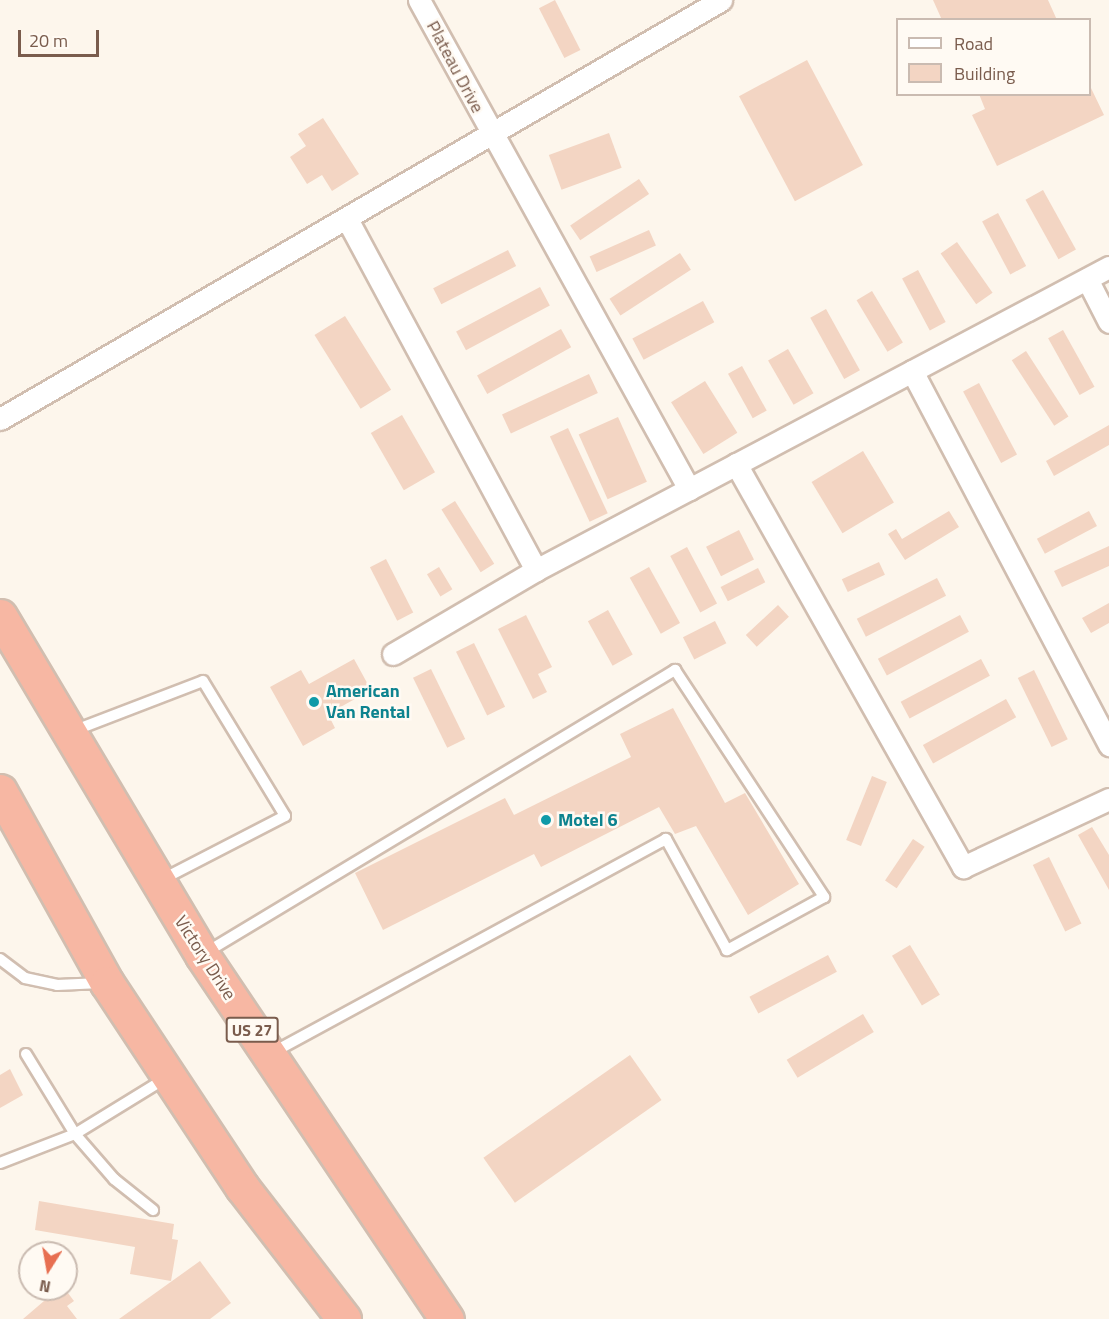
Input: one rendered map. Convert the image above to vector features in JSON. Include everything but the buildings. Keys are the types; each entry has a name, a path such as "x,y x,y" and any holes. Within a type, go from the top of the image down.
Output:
{"highway":[{"name":"Victory Drive","path":"0,616 201,955 447,1319"},
{"path":"0,791 107,983 242,1187 344,1319"}],"street":[{"name":"Plateau Drive","path":"419,0 688,489"},
{"path":"0,419 721,0"},
{"path":"347,219 536,570"},
{"path":"393,654 536,570 1109,267"},
{"path":"1087,279 1109,322"},
{"path":"912,371 1109,745"},
{"path":"736,464 963,867 1109,799"}],"lane":[{"path":"201,955 675,670 824,897 727,950 666,839 269,1055"},
{"path":"69,732 203,681 285,816 158,881"},
{"path":"0,959 25,978 57,985 107,983"},
{"path":"26,1054 75,1134 114,1179 153,1210"},
{"path":"0,1163 75,1134 169,1077"}],"place":[{"name":"American Van Rental","path":"314,702"},
{"name":"Motel 6","path":"546,820"}]}
